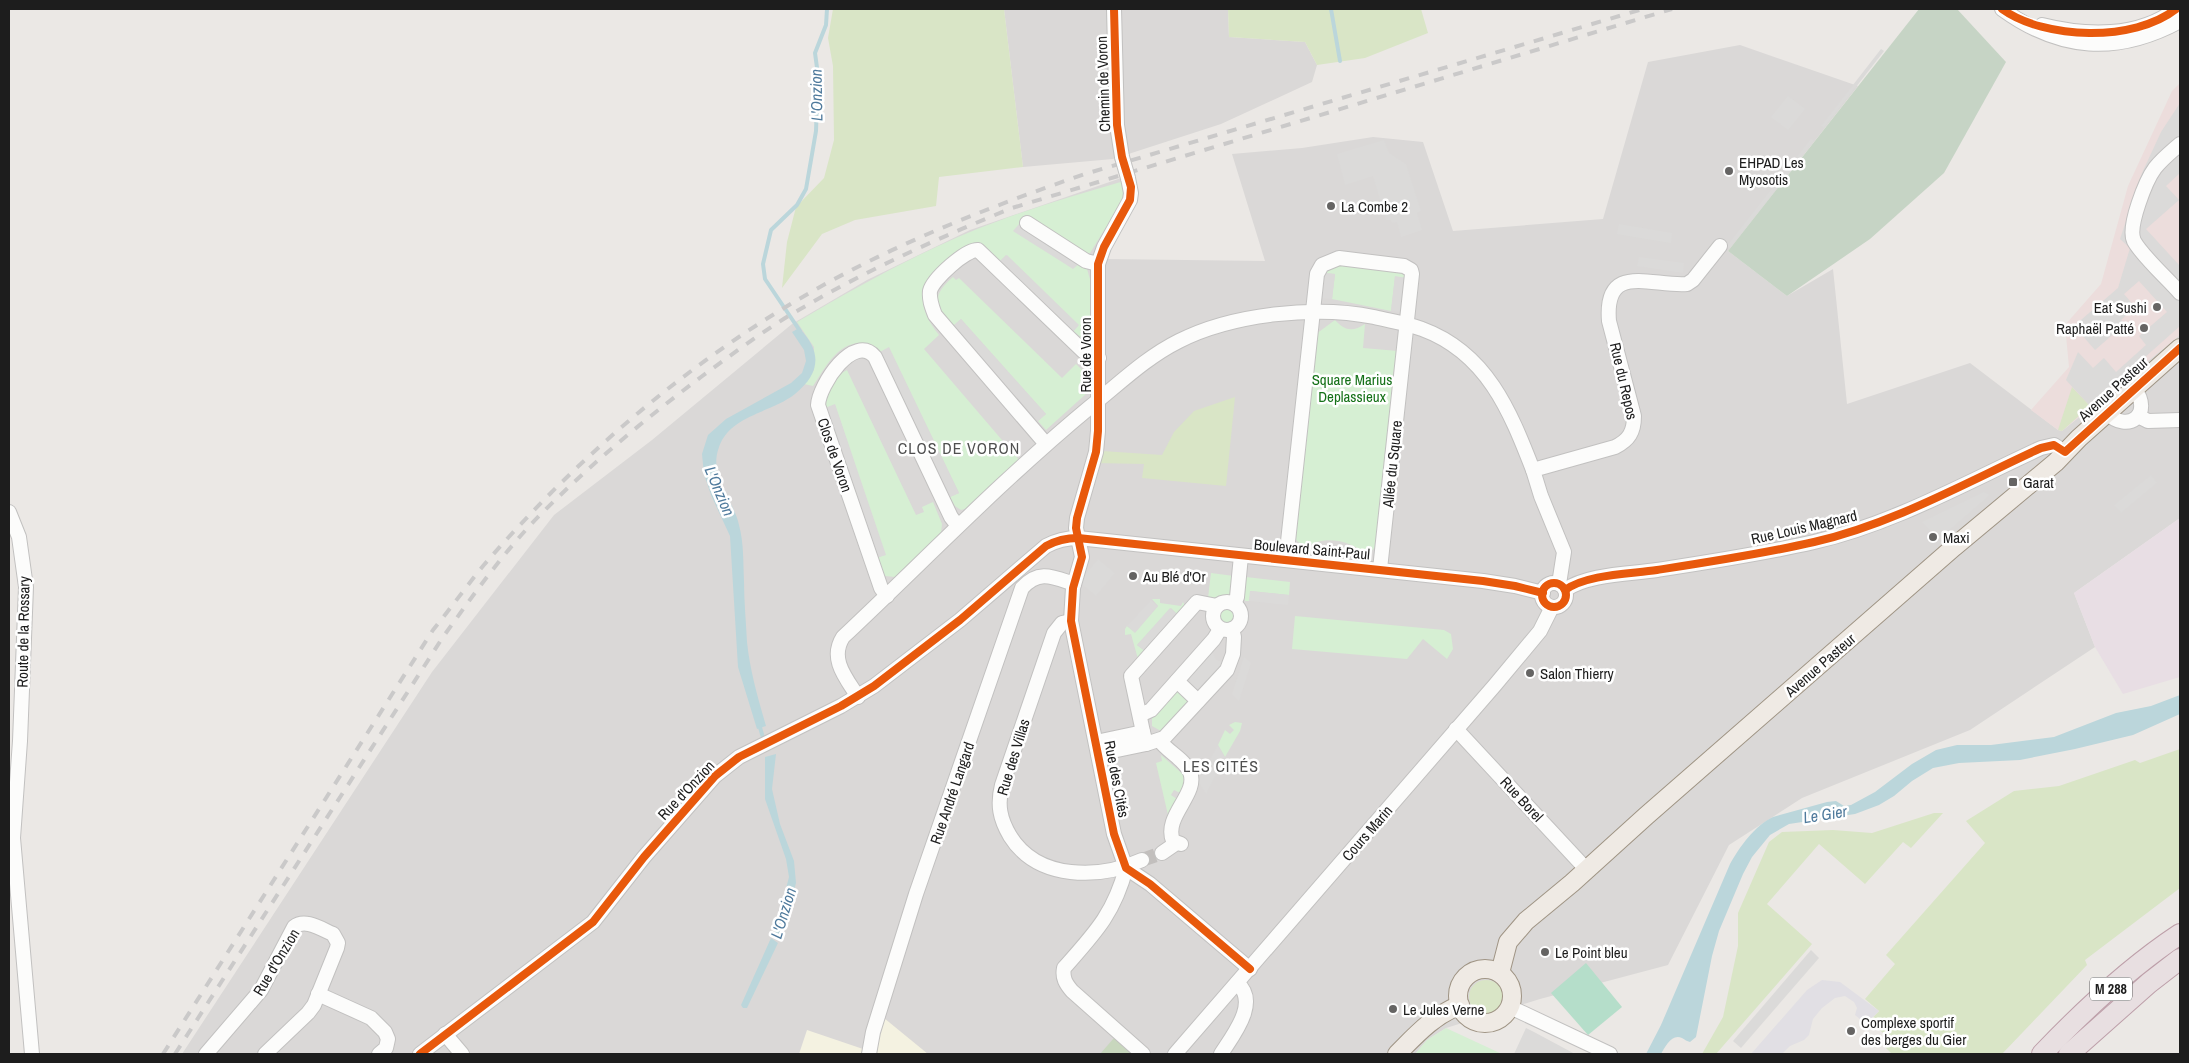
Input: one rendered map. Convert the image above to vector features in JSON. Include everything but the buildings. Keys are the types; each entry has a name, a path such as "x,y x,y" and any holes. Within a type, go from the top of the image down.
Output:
{"highway":[{"name":"M 288","path":"2042,1054 2096,1001 2180,934"},
{"name":"M 288","path":"2069,1054 2149,983 2180,959"}],"main road":[{"name":"Avenue Pasteur","path":"1500,973 1505,949 1517,930 1947,554 2056,462 2134,388 2180,348"},
{"path":"1484,969 1500,973 1510,986 1512,994 1510,1007 1502,1016 1486,1022 1469,1018 1460,1005 1459,987 1469,974 1484,969"},
{"path":"1397,1054 1425,1025 1442,1013 1460,1005"}],"street":[{"name":"Chemin de Voron","path":"1114,9 1117,125 1122,157 1128,178"},
{"path":"2002,9 2014,18 2056,39 2079,43 2125,42 2157,32 2180,21"},
{"path":"2014,18 2054,28 2098,33 2138,27 2155,21 2176,9"},
{"path":"2180,144 2156,166 2151,174 2134,220 2133,235 2138,246 2180,293"},
{"name":"Rue de Voron","path":"1078,538 1076,528 1079,508 1096,452 1099,400 1098,264 1104,247 1130,200 1132,193 1128,178"},
{"path":"1027,223 1086,261 1098,264"},
{"name":"Rue du Repos","path":"1533,470 1615,447 1631,435 1634,427 1634,416 1609,321 1608,308 1610,298 1615,289 1624,282 1637,279 1687,284 1693,280 1720,246"},
{"path":"1046,444 935,315 930,298 933,284 969,251 978,250 1083,351 1090,356 1099,358"},
{"name":"Allée du Square","path":"1286,560 1317,274 1326,262 1339,258 1404,266 1411,270 1412,274 1380,569"},
{"path":"858,696 839,666 836,651 838,644 958,526 1046,444 1149,358 1181,340 1220,326 1257,318 1313,311 1352,314 1406,324 1428,331 1472,360 1487,376 1502,398 1514,421 1541,496 1564,552 1562,587 1566,597 1563,604 1552,607 1545,603 1543,593 1547,586 1562,587"},
{"name":"Clos de Voron","path":"887,596 881,588 818,405 818,397 824,384 841,362 852,353 865,349 875,357 951,517 958,526"},
{"path":"2107,413 2123,422 2133,420 2138,416 2142,402 2134,388"},
{"path":"2138,416 2148,421 2180,420"},
{"name":"Rue Louis Magnard","path":"1562,587 1600,578 1745,555 1846,534 1893,516 2041,448 2054,445 2065,452"},
{"name":"Route de la Rossary","path":"9,512 19,537 26,587 20,741 13,838 32,1054"},
{"name":"Rue d'Onzion","path":"420,1054 583,932 593,922 644,856 708,782 739,757 858,696 960,620 1046,546 1066,538 1078,538"},
{"name":"Boulevard Saint-Paul","path":"1078,538 1482,581 1516,586 1543,593"},
{"name":"Rue des Cités","path":"1078,538 1082,557 1074,584 1071,621 1114,834 1126,868"},
{"path":"1234,604 1237,597 1241,556"},
{"name":"Rue André Langard","path":"869,1054 873,1032 916,894 1022,588 1028,580 1039,576 1054,577 1074,584"},
{"path":"1144,738 1131,676 1197,602 1217,606"},
{"path":"1140,715 1151,710 1214,639 1226,629 1238,624 1241,617 1239,609 1234,604 1225,602 1217,606 1214,610 1213,618 1226,629 1234,637 1231,665 1160,741"},
{"name":"Cours Marin","path":"1175,1054 1540,631 1552,607"},
{"name":"Rue des Villas","path":"1071,621 1062,622 1054,633 1002,785 998,800 1000,813 1004,827 1013,841 1026,855 1043,866 1080,873 1126,868"},
{"path":"1177,681 1198,701"},
{"name":"Rue Borel","path":"1456,729 1587,870"},
{"path":"1097,748 1144,738 1160,741 1185,765 1191,774 1190,786 1171,829 1172,838 1178,844 1162,853"},
{"path":"1142,860 1126,868 1122,884 1108,915 1064,968 1063,974 1067,986 1143,1054"},
{"path":"1126,868 1150,884 1250,969"},
{"name":"Rue d'Onzion","path":"206,1054 262,988 294,927 299,924 314,926 333,934 338,943 314,1005 305,1017 265,1054"},
{"path":"1221,1054 1246,1007 1246,994 1237,983"},
{"path":"318,994 365,1015 378,1024 388,1039 386,1048 379,1054"},
{"path":"1510,1007 1610,1054"},
{"path":"445,1034 462,1054"}],"shaded area":[{"path":"1004,9 1228,9 1229,37 1305,42 1317,65 1312,82 1221,124 1113,159 1023,167"},
{"path":"1740,45 1858,86 1728,251 1787,296 1833,269 1847,404 1970,363 2058,430 2062,431 2180,335 2180,518 2074,593 2095,647 1970,730 1802,798 1729,845 1668,965 1540,999 1446,1028 1427,1040 1415,1054 182,1054 432,672 554,515 652,440 792,324 867,280 970,230 1124,177 1127,194 1094,253 1105,259 1265,261 1232,154 1302,148 1373,137 1423,142 1453,231 1603,219 1648,62"},
{"path":"1881,49 1884,51 1824,128 1821,126"},
{"path":"2180,83 2180,335 2062,431 2058,430 2031,410 2069,367 2065,325 2101,284 2128,186 2172,91"},
{"path":"1788,96 1805,109 1788,130 1771,117"},
{"path":"2180,103 2180,173 2166,186 2179,200 2146,229 2180,264 2180,326 2090,406 2066,380 2078,352 2093,368 2104,358 2116,372 2146,345 2139,336 2167,312 2139,281 2124,294 2135,307 2121,320 2125,324 2095,350 2074,326 2118,288 2130,248 2120,239 2142,173 2161,132"},
{"path":"1811,139 1814,141 1730,248 1727,246"},
{"path":"1384,140 1389,153 1406,164 1421,211 1417,213 1422,230 1401,237 1397,222 1392,223 1391,220 1386,220 1373,176 1345,185 1337,154"},
{"path":"1019,224 1080,263 1073,269 1013,231"},
{"path":"1619,224 1672,233 1671,243 1617,234"},
{"path":"1007,255 1079,325 1072,333 999,262"},
{"path":"1639,257 1684,263 1683,273 1637,266"},
{"path":"1324,273 1335,274 1332,299 1321,298"},
{"path":"1395,276 1406,278 1402,312 1391,311"},
{"path":"961,319 1046,414 1038,421 953,326"},
{"path":"889,347 959,493 950,497 880,352"},
{"path":"835,404 886,555 876,558 825,408"},
{"path":"2151,475 2157,483 2121,513 2114,505"},
{"path":"1984,492 1990,495 1938,540 1922,522"},
{"path":"2180,518 2180,677 2123,694 2095,647 2074,593"},
{"path":"1098,559 1115,573 1096,596 1079,582"},
{"path":"1250,591 1289,595 1288,605 1249,601"},
{"path":"1151,600 1158,606 1135,633 1127,626"},
{"path":"1170,608 1178,615 1145,651 1137,645"},
{"path":"1212,651 1216,660 1225,663 1202,690 1192,688 1189,677"},
{"path":"1244,657 1251,663 1239,701 1232,694"},
{"path":"1218,745 1225,757 1206,794 1198,781"},
{"path":"1811,950 1819,958 1741,1048 1733,1041"},
{"path":"1822,980 1840,982 1879,1011 1866,1024 1855,1015 1857,1008 1854,1002 1845,996 1835,998 1822,1008 1813,1019 1809,1035 1804,1040 1790,1046 1782,1054 1751,1054 1807,990"},
{"path":"884,1018 928,1054 872,1054"},
{"path":"1526,1028 1534,1032 1575,1054 1514,1054"},
{"path":"807,1030 863,1049 861,1054 799,1054"}],"green space":[{"path":"833,9 1004,9 1023,167 939,177 936,206 855,220 822,234 782,288 787,242 796,207 824,178 834,140 833,66 828,38"},
{"path":"1228,9 1421,9 1428,33 1365,58 1317,65 1305,42 1229,37"},
{"path":"1919,9 1957,9 2006,62 1944,173 1870,239 1787,296 1728,251"},
{"path":"1124,181 1126,189 1124,198 1090,253 1087,253 1025,215 1019,224 1087,269 1090,279 1090,330 1087,337 1082,338 1073,331 1078,326 1006,255 999,262 981,245 968,245 934,274 927,284 923,294 924,306 929,319 939,335 924,349 1019,460 970,507 961,510 955,506 950,497 959,493 889,348 880,352 872,345 866,343 846,346 833,357 813,386 804,384 814,370 814,347 797,322 871,280 974,230 1031,209"},
{"path":"1335,264 1405,273 1406,278 1395,277 1391,311 1332,299 1335,274 1324,273"},
{"path":"953,277 956,280 959,278 1062,378 1076,364 1089,380 1087,393 1046,430 1038,421 1046,414 961,319 953,326 939,307 938,296"},
{"name":"Square Marius Deplassieux","path":"1335,320 1349,329 1365,324 1363,348 1398,351 1376,546 1368,555 1353,546 1337,541 1321,541 1305,548 1295,539 1316,334"},
{"path":"847,370 916,515 924,512 922,507 933,502 942,524 941,534 895,577 885,576 876,558 885,555 835,405 825,408 831,386 837,377"},
{"path":"2072,387 2090,406 2062,431 2058,430"},
{"path":"1235,397 1226,486 1142,478 1144,464 1095,463 1102,451 1162,455 1174,432 1194,411"},
{"path":"1211,573 1234,576 1229,596 1208,598"},
{"path":"1246,577 1290,582 1289,595 1251,591 1249,601 1245,601"},
{"path":"1152,599 1160,599 1160,603 1181,606 1183,602 1185,606 1178,615 1171,608 1137,645 1145,651 1138,659 1131,634 1125,635 1125,629 1127,626 1135,632 1158,606"},
{"path":"1227,606 1234,609 1237,616 1234,623 1227,626 1220,623 1217,616 1220,609"},
{"path":"1295,616 1444,630 1451,634 1453,649 1447,659 1423,639 1407,659 1292,649"},
{"path":"1178,691 1190,701 1161,731 1152,726 1152,718"},
{"path":"1235,722 1242,723 1240,731 1225,757 1218,745 1225,730 1230,734 1234,730 1229,725"},
{"path":"2180,749 2180,888 2085,960 2087,965 2002,1054 1892,1054 1882,1044 1888,1037 1869,1021 1879,1011 1865,999 1895,964 1886,955 1985,843 1966,821 2014,791 2059,786 2135,760 2140,763"},
{"path":"1161,755 1185,776 1186,781 1180,793 1174,790 1171,795 1177,799 1168,815 1156,763 1162,761"},
{"path":"1934,813 1943,813 1911,848 1903,842 1865,884 1819,844 1767,904 1812,944 1716,1054 1702,1054 1723,1017 1738,946 1738,913 1769,842 1782,832 1833,830 1872,833"},
{"path":"1586,963 1622,1007 1588,1035 1551,993"},
{"path":"1486,980 1493,981 1498,985 1502,990 1502,1004 1498,1009 1493,1013 1486,1014 1479,1013 1474,1009 1470,1004 1469,997 1470,990 1474,985 1479,981"},
{"path":"1446,1028 1502,1054 1415,1054 1427,1040"},
{"path":"1114,1038 1133,1054 1100,1054"}],"water":[{"path":"799,328 812,345 815,353 814,370 810,378 795,394 732,428 724,436 716,458 719,478 736,515 742,539 748,653 766,726 757,729 738,667 730,536 711,495 704,474 702,454 708,435 726,419 791,383 802,373 806,361 804,350 792,332"},
{"name":"Le Gier","path":"2180,695 2180,714 2133,735 2020,760 1959,763 1933,768 1879,805 1855,814 1789,824 1770,835 1752,857 1719,931 1712,956 1696,1037 1690,1042 1675,1037 1661,1054 1646,1054 1661,1025 1730,864 1748,838 1760,825 1773,817 1827,802 1836,801 1844,806 1851,805 1875,792 1912,764 1936,750 1957,745 1991,745 2054,737 2116,713 2151,706"},
{"path":"776,754 772,789 780,824 794,861 796,883 781,938 774,935 789,877 786,859 765,799 765,757"},
{"path":"771,938 778,943 747,1008 743,1008 741,1005"}],"waterway":[{"name":"L'Onzion","path":"800,331 765,279 763,264 771,230 797,205 806,189 816,131 818,75 815,53 826,25 827,9"},
{"path":"1331,9 1340,61"},
{"name":"L'Onzion","path":"759,724 764,741"}],"tunnel":[{"path":"1142,860 1162,853"}],"railway":[{"path":"163,1054 433,630 483,566 554,490 591,454 670,387 712,356 755,326 833,280 903,245 1011,200 1085,174 1643,9"},
{"path":"175,1054 443,637 503,557 528,527 599,460 680,393 751,340 777,323 855,279 933,242 1012,208 1672,9"}],"cycle path":[{"path":"1114,9 1117,125 1122,157 1131,187 1130,200 1104,247 1098,264 1098,431 1096,452 1077,518 1076,528 1082,557 1073,588 1071,621 1114,834 1126,868 1150,884 1250,969"},
{"path":"2002,9 2020,19 2041,27 2089,33 2114,32 2137,27 2158,20 2176,9"},
{"path":"1565,590 1574,585 1597,578 1736,558 1843,534 1929,501 2041,448 2054,445 2065,452 2180,348"},
{"path":"420,1054 593,922 644,857 715,776 739,757 841,706 874,686 960,620 1046,546 1054,542 1078,538 1483,581 1543,593"},
{"path":"1554,583 1559,584 1565,590 1566,595 1565,600 1559,606 1554,607 1549,606 1543,600 1542,595 1543,590 1549,584 1554,583"}],"place":[{"name":"EHPAD Les Myosotis","path":"1729,171"},
{"name":"La Combe 2","path":"1331,206"},
{"name":"Eat Sushi","path":"2157,307"},
{"name":"Raphaël Patté","path":"2144,328"},
{"name":"Garat","path":"2013,482"},
{"name":"Maxi","path":"1933,537"},
{"name":"Au Blé d'Or","path":"1133,576"},
{"name":"Salon Thierry","path":"1530,673"},
{"name":"Le Point bleu","path":"1545,952"},
{"name":"Le Jules Verne","path":"1393,1009"},
{"name":"Complexe sportif des berges du Gier","path":"1851,1031"}],"district":[{"name":"CLOS DE VORON","path":"959,448"},
{"name":"LES CITÉS","path":"1221,766"}]}
